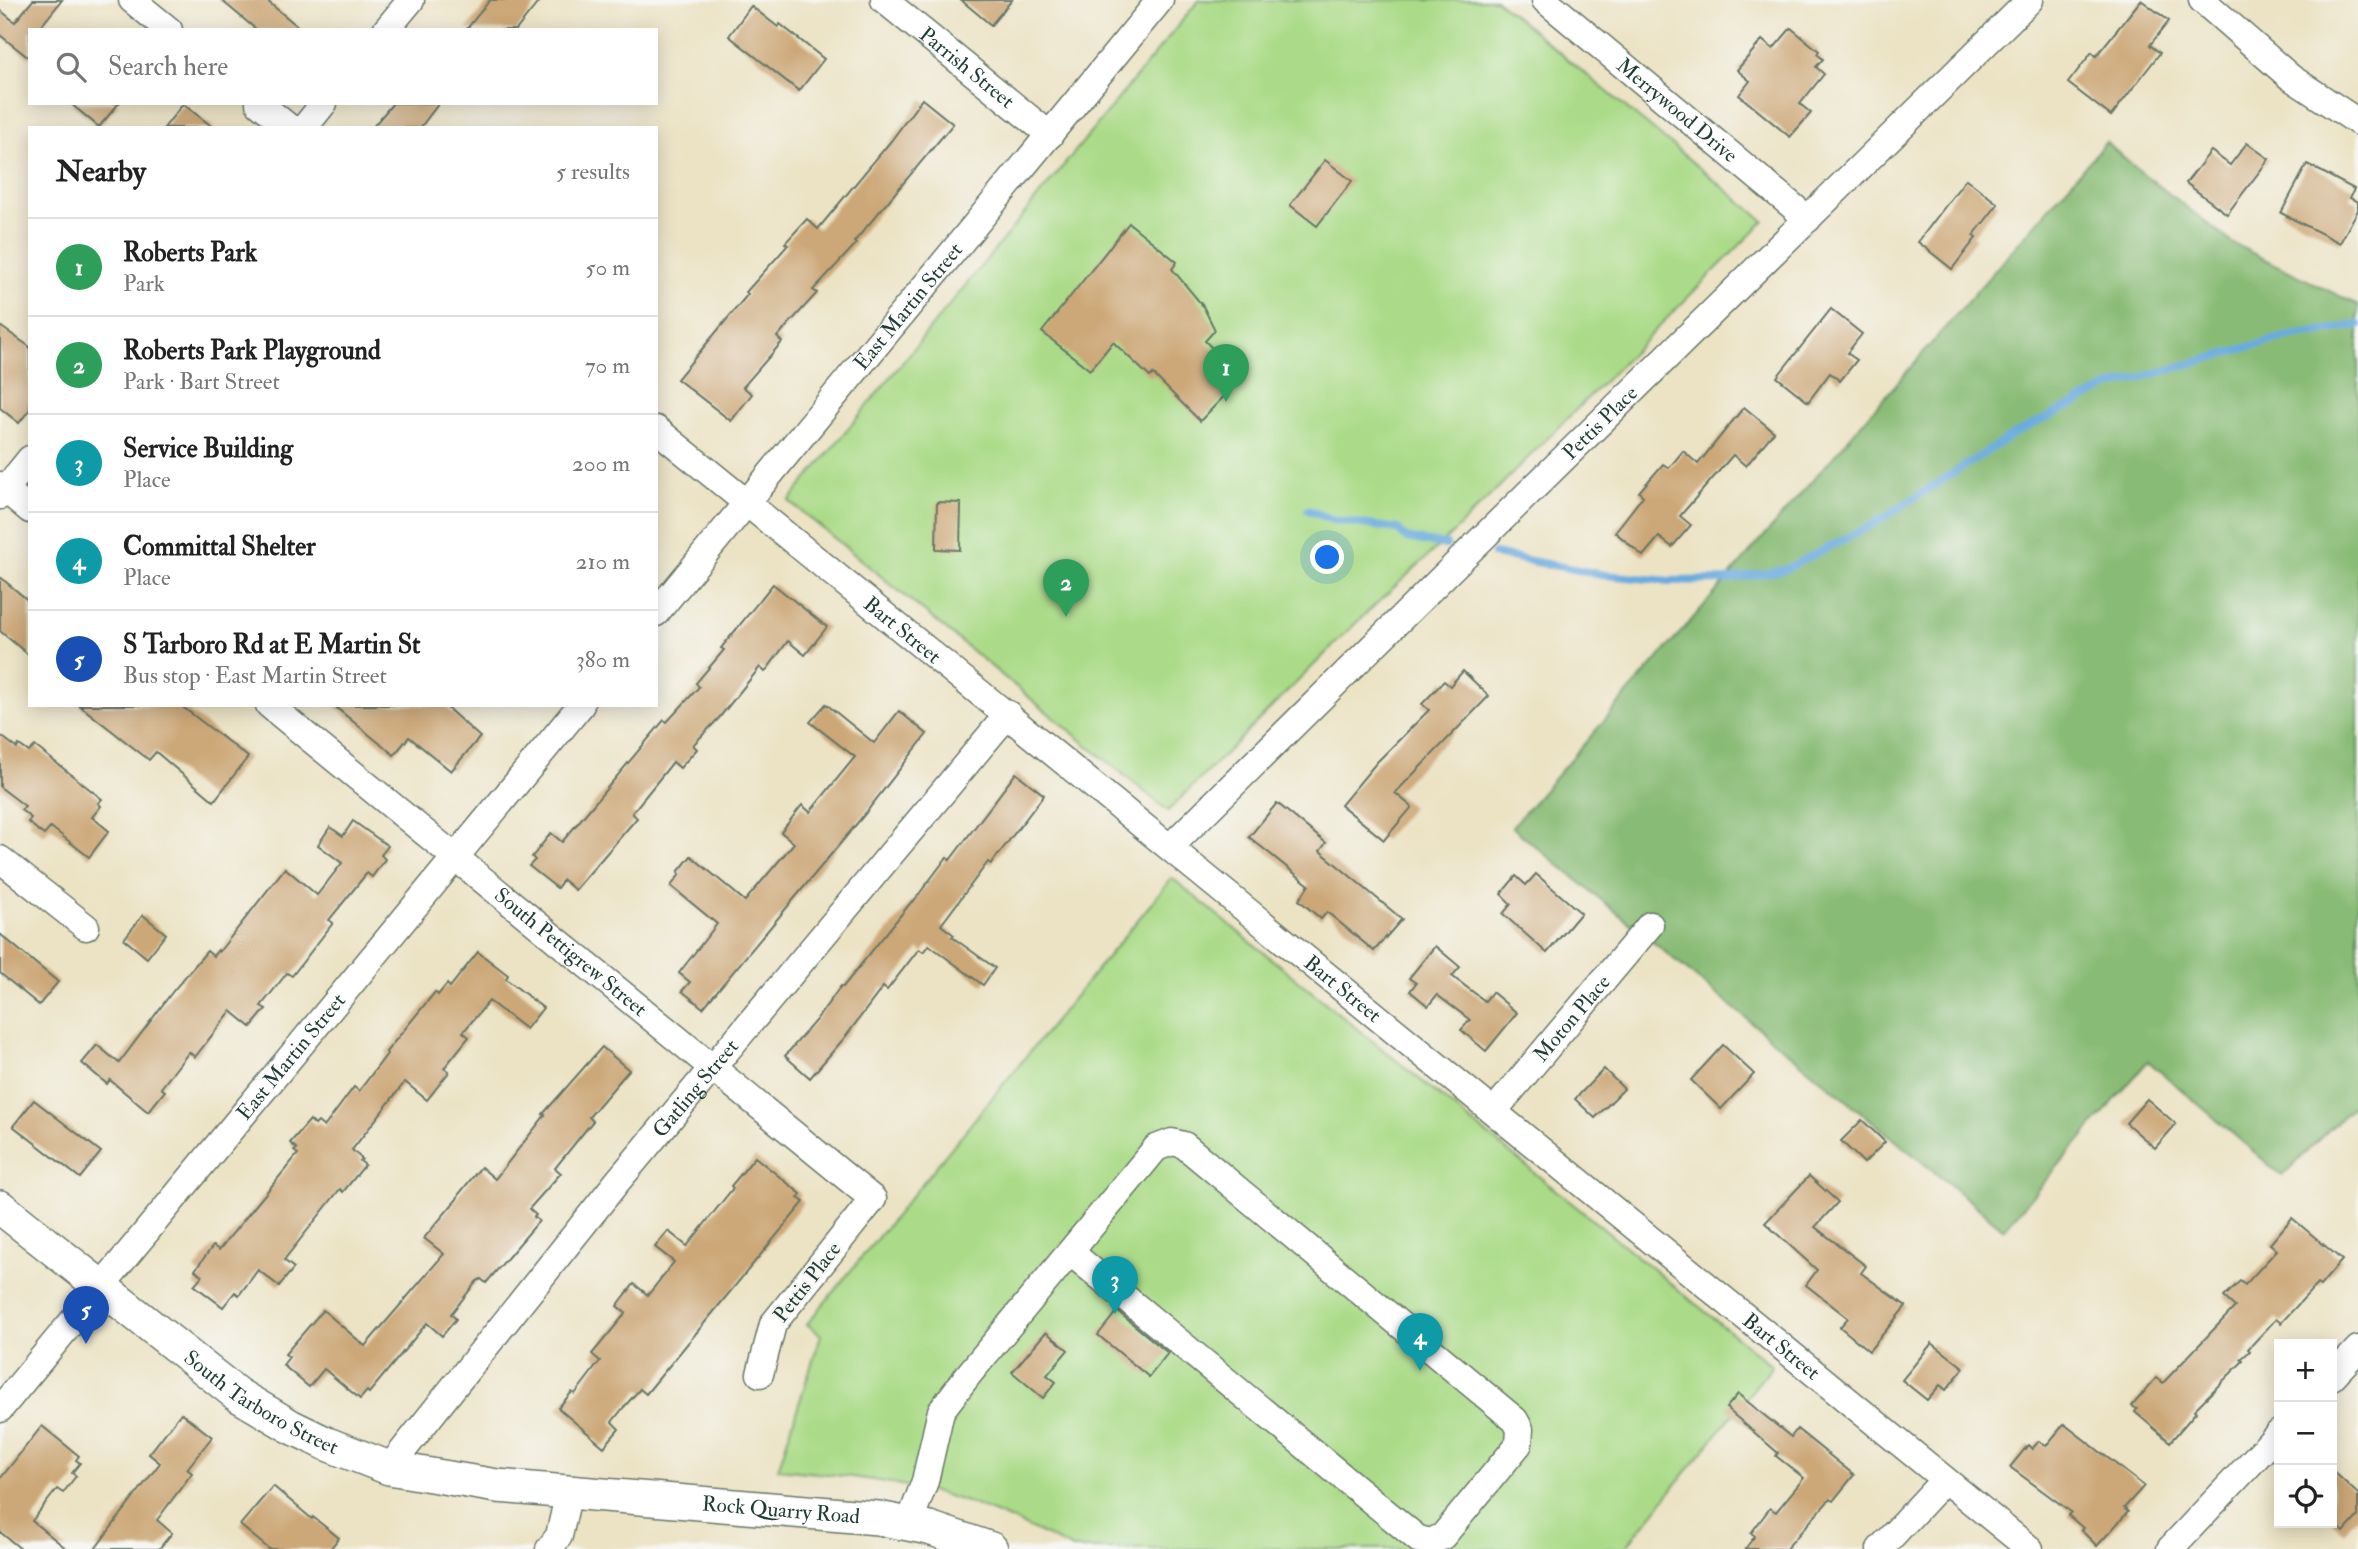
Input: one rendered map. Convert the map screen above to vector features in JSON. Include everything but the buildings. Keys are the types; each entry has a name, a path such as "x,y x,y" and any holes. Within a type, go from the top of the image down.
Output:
{"main road":[{"name":"South Tarboro Street","path":"0,1207 238,1395 290,1426 327,1444 389,1468 497,1486 569,1492"},
{"name":"Rock Quarry Road","path":"569,1492 696,1505 877,1518 929,1528 991,1549"}],"street":[{"path":"132,0 167,28"},
{"path":"388,28 411,0"},
{"name":"Parrish Street","path":"884,0 1050,135"},
{"name":"East Martin Street","path":"658,611 1160,0"},
{"name":"Merrywood Drive","path":"1545,0 1808,219"},
{"name":"Pettis Place","path":"1170,848 2030,0"},
{"path":"2202,0 2290,77 2358,122"},
{"path":"261,105 288,126"},
{"path":"306,126 322,105"},
{"name":"Bart Street","path":"658,431 2030,1549"},
{"path":"28,461 2,490 28,509"},
{"name":"South Pettigrew Street","path":"271,707 873,1199"},
{"name":"East Martin Street","path":"0,1409 457,859 579,707"},
{"name":"Gatling Street","path":"389,1468 617,1182 1008,714"},
{"path":"0,859 86,927"},
{"name":"Moton Place","path":"1494,1111 1650,925"},
{"path":"909,1524 925,1481 942,1411 969,1374 1069,1252 1156,1148 1172,1142 1184,1145 1515,1420 1520,1429 1519,1444 1443,1536 1430,1542 1418,1539 1069,1252"},
{"name":"Pettis Place","path":"760,1374 773,1324 873,1199"},
{"path":"2337,1372 2358,1349"},
{"path":"2170,1549 2274,1438"},
{"path":"1880,1549 1944,1480"},
{"path":"549,1549 559,1536 569,1492"}],"green space":[{"path":"1199,0 1496,0 1764,221 1458,528 1359,620 1168,811 789,501"},
{"path":"2106,142 2234,244 2358,305 2358,1101 2282,1176 2148,1061 2004,1229 1512,827"},
{"path":"1172,878 1772,1366 1624,1549 1073,1549 987,1510 933,1492 875,1480 778,1469 821,1335 807,1324"}],"waterway":[{"path":"1494,554 1605,575 1669,581 1726,580 1784,570 1872,525 2016,433 2108,387 2281,338 2358,325"},
{"path":"1308,510 1333,520 1398,529 1406,538 1446,545"}],"place":[{"name":"Roberts Park","path":"1226,402"},
{"name":"Roberts Park Playground","path":"1066,617"},
{"name":"Service Building","path":"1115,1314"},
{"name":"S Tarboro Rd at E Martin St","path":"86,1344"},
{"name":"Committal Shelter","path":"1420,1371"}]}
